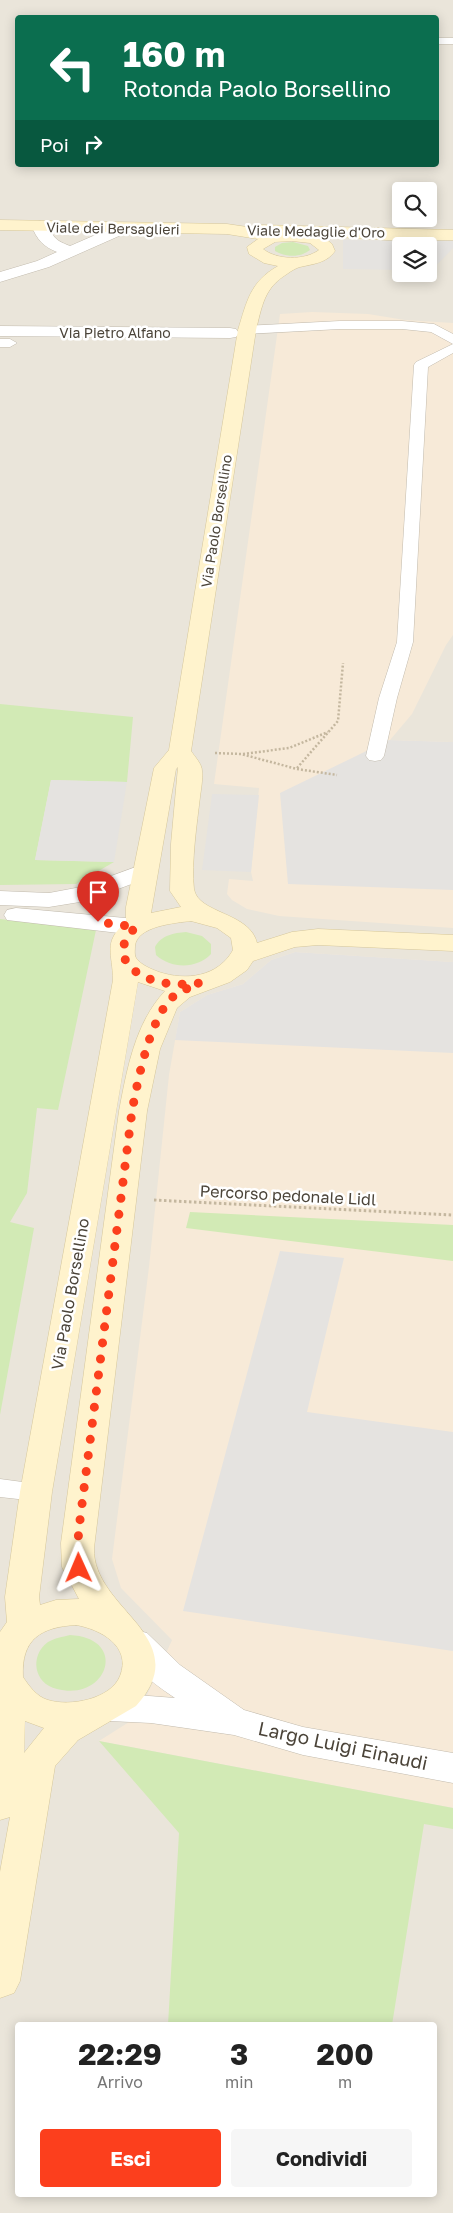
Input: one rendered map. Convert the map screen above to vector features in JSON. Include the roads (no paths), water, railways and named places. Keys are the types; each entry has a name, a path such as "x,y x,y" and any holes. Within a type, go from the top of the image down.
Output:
{"main road":[{"name":"Viale dei Bersaglieri","path":"0,225 122,229 227,229 279,237"},
{"name":"Viale dei Bersaglieri","path":"227,229 246,236 258,249 274,260 295,262"},
{"name":"Viale Medaglie d'Oro","path":"227,229 453,235"},
{"name":"Viale Medaglie d'Oro","path":"279,237 405,234"},
{"path":"258,249 279,237"},
{"path":"295,262 316,258 327,251 322,243 304,237"},
{"name":"Via Paolo Borsellino","path":"258,249 255,276 258,292"},
{"name":"Via Paolo Borsellino","path":"138,926 138,907 165,768 180,751 238,331 258,292 272,276 295,262"},
{"path":"180,751 191,769 182,844 182,891 193,906 235,928 243,936 246,945 246,955"},
{"path":"209,916 172,915 154,918 138,926 128,935 123,944 122,953 126,962 141,975 164,983 182,985 200,983 225,976 235,970 246,955 292,940 318,937 453,943"},
{"name":"Via Paolo Borsellino","path":"25,1627 22,1597 36,1492 126,980 126,962"},
{"path":"0,1981 38,1762 64,1731 126,1694 137,1678 139,1660 129,1636 85,1581 79,1568 77,1554 132,1111 141,1064 161,1011 176,995 200,983"},
{"path":"0,1805 4,1785 7,1741 4,1658 12,1641 25,1627 43,1617 64,1612 86,1612 107,1618 129,1636"},
{"path":"4,1676 12,1692 25,1706 44,1715 67,1718 100,1711"}],"street":[{"path":"40,226 42,235 53,245 69,252"},
{"path":"0,277 43,264 122,229"},
{"name":"Via Pietro Alfano","path":"3,339 238,331"},
{"path":"0,898 49,900 86,894 144,872"},
{"path":"0,913 138,926"},
{"name":"Largo Luigi Einaudi","path":"129,1636 168,1675 234,1721"},
{"name":"Largo Luigi Einaudi","path":"100,1711 151,1709 234,1721 303,1741 453,1768"}],"lane":[{"path":"439,41 453,41"},
{"path":"238,331 340,324 402,325 434,328 452,346 421,365 405,642 388,698 375,756"},
{"path":"0,1488 36,1492"}]}
